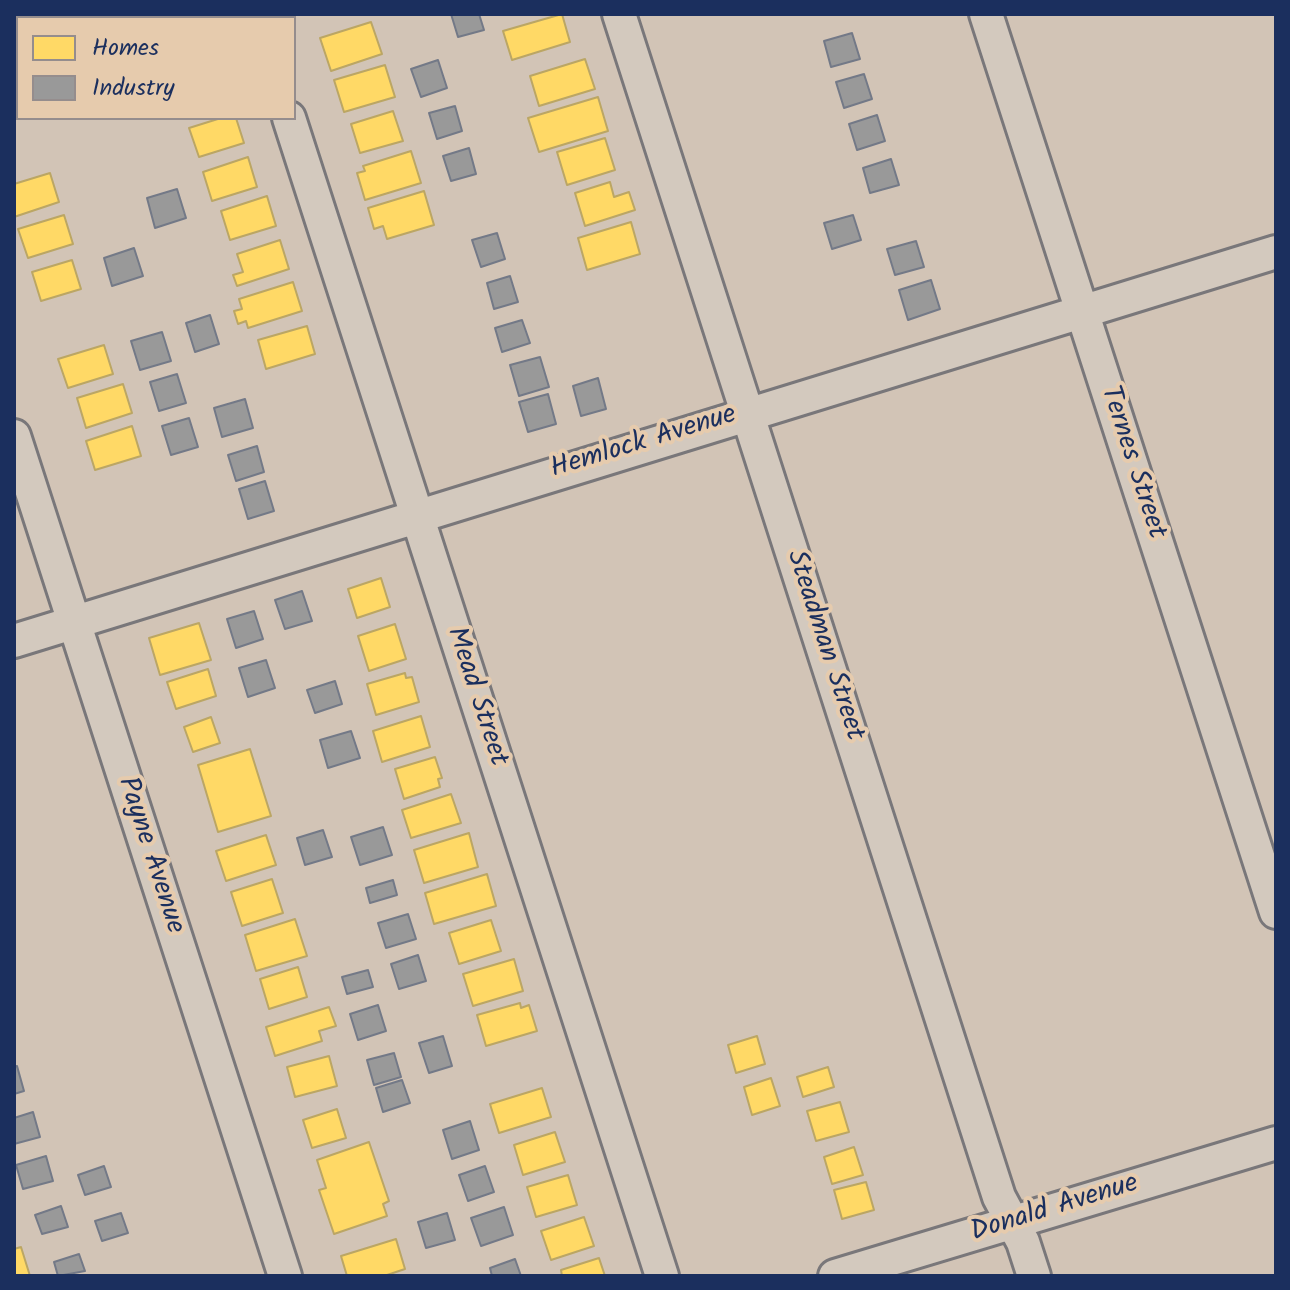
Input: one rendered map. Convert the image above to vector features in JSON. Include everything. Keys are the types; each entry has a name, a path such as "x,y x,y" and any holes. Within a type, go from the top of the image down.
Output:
{"street":[{"name":"Steadman Street","path":"619,14 999,1197 1034,1276"},
{"name":"Ternes Street","path":"986,14 1276,912"},
{"name":"Mead Street","path":"290,120 662,1276"},
{"name":"Hemlock Avenue","path":"14,641 1276,252"},
{"name":"Payne Avenue","path":"14,436 285,1276"},
{"name":"Donald Avenue","path":"835,1276 1276,1143"}],"building: Homes":[{"path":"147,14 210,14 210,16"},
{"path":"562,14 570,42 512,60 503,31"},
{"path":"371,22 382,54 331,71 320,38"},
{"path":"585,59 595,89 539,106 530,76"},
{"path":"385,65 395,97 344,112 334,80"},
{"path":"598,97 608,131 539,152 528,118"},
{"path":"393,111 403,141 360,153 351,124"},
{"path":"215,120 237,120 244,143 199,157 189,128"},
{"path":"605,138 615,170 567,185 557,152"},
{"path":"411,151 421,183 365,200 357,173 365,171 363,166"},
{"path":"248,157 257,187 212,201 203,172"},
{"path":"50,173 59,202 14,217 14,184"},
{"path":"610,182 614,197 629,192 635,210 585,226 575,193"},
{"path":"424,191 434,225 387,239 383,226 374,229 368,208"},
{"path":"267,196 276,226 230,240 221,211"},
{"path":"64,215 73,244 28,258 18,229"},
{"path":"631,222 640,254 587,270 578,238"},
{"path":"280,240 289,269 237,286 233,275 243,272 237,254"},
{"path":"72,260 81,289 41,301 32,272"},
{"path":"293,282 302,311 248,328 246,321 238,324 234,311 242,309 239,299"},
{"path":"307,326 315,354 266,369 258,340"},
{"path":"104,345 113,374 68,388 58,359"},
{"path":"123,384 132,413 86,428 77,398"},
{"path":"132,426 141,456 95,470 86,441"},
{"path":"381,578 390,607 357,618 348,589"},
{"path":"199,623 211,660 160,675 149,638"},
{"path":"395,624 406,659 369,671 358,636"},
{"path":"208,669 216,696 176,709 167,682"},
{"path":"405,673 406,678 412,677 419,702 376,715 367,684"},
{"path":"421,716 430,747 382,762 373,731"},
{"path":"211,717 220,743 193,752 184,727"},
{"path":"250,749 271,816 218,832 198,765"},
{"path":"435,757 442,778 438,779 440,787 404,799 395,769"},
{"path":"451,794 461,823 411,838 402,810"},
{"path":"469,833 478,867 424,883 414,850"},
{"path":"266,835 276,865 226,881 216,851"},
{"path":"487,874 496,906 434,924 425,893"},
{"path":"272,879 283,913 242,926 231,892"},
{"path":"295,919 307,956 256,971 245,935"},
{"path":"491,920 501,951 459,964 449,933"},
{"path":"514,959 523,991 473,1006 463,974"},
{"path":"298,967 307,997 269,1009 260,979"},
{"path":"520,1003 521,1008 529,1005 537,1031 486,1046 477,1015"},
{"path":"329,1007 336,1026 319,1031 322,1041 275,1056 266,1027"},
{"path":"757,1036 765,1064 736,1073 728,1045"},
{"path":"329,1056 337,1086 295,1097 287,1067"},
{"path":"828,1067 834,1087 803,1097 797,1077"},
{"path":"771,1078 780,1106 752,1115 744,1087"},
{"path":"542,1088 551,1117 499,1133 490,1104"},
{"path":"840,1102 849,1132 816,1141 807,1111"},
{"path":"337,1109 346,1138 312,1148 303,1120"},
{"path":"555,1132 565,1162 523,1175 514,1145"},
{"path":"369,1142 389,1201 383,1204 387,1216 334,1234 319,1190 326,1188 317,1160"},
{"path":"854,1147 863,1175 832,1184 824,1157"},
{"path":"568,1175 577,1205 536,1217 527,1187"},
{"path":"866,1182 874,1210 842,1219 834,1190"},
{"path":"584,1217 594,1246 551,1260 541,1231"},
{"path":"396,1239 405,1269 384,1276 347,1276 341,1256"},
{"path":"21,1247 30,1276 14,1276 14,1249"},
{"path":"599,1258 605,1276 562,1276 561,1270"}],"building: Industry":[{"path":"451,14 479,14 484,30 458,37"},
{"path":"852,33 860,59 831,67 824,41"},
{"path":"438,60 447,88 421,97 411,69"},
{"path":"864,74 872,99 844,108 836,82"},
{"path":"455,106 462,131 437,139 429,113"},
{"path":"877,115 885,141 857,150 849,124"},
{"path":"469,148 476,174 451,181 443,156"},
{"path":"891,159 899,185 870,193 863,168"},
{"path":"177,189 186,218 155,228 147,198"},
{"path":"853,215 861,240 832,249 824,223"},
{"path":"497,233 505,259 481,267 472,240"},
{"path":"916,241 924,267 895,275 887,249"},
{"path":"134,248 143,276 112,286 104,258"},
{"path":"510,276 518,302 494,309 487,283"},
{"path":"931,280 940,309 908,320 899,290"},
{"path":"210,315 219,344 195,352 186,323"},
{"path":"522,320 530,343 502,352 495,328"},
{"path":"162,332 171,361 140,370 131,341"},
{"path":"540,357 549,387 519,396 510,365"},
{"path":"177,374 186,403 159,411 150,382"},
{"path":"598,378 606,409 581,416 573,386"},
{"path":"548,394 556,424 528,432 519,402"},
{"path":"245,399 253,428 222,437 214,408"},
{"path":"189,418 198,447 171,455 162,426"},
{"path":"257,446 264,472 236,481 228,455"},
{"path":"265,481 274,511 248,519 239,489"},
{"path":"302,591 312,621 285,629 275,600"},
{"path":"254,611 263,639 236,648 227,619"},
{"path":"266,660 275,688 248,697 239,668"},
{"path":"335,681 342,704 315,713 307,690"},
{"path":"351,731 360,758 328,768 320,740"},
{"path":"383,827 392,855 360,865 351,837"},
{"path":"323,830 332,857 305,865 297,838"},
{"path":"393,880 397,895 370,903 366,888"},
{"path":"408,914 416,939 386,948 378,923"},
{"path":"418,955 426,981 399,989 391,964"},
{"path":"368,970 373,987 347,994 342,977"},
{"path":"378,1005 386,1031 358,1040 350,1014"},
{"path":"443,1036 452,1066 429,1073 419,1043"},
{"path":"394,1053 401,1077 374,1085 367,1060"},
{"path":"17,1066 24,1091 14,1094 14,1067"},
{"path":"402,1080 410,1103 383,1112 376,1088"},
{"path":"33,1112 40,1137 14,1144 14,1118"},
{"path":"470,1121 479,1150 452,1159 443,1130"},
{"path":"46,1156 53,1181 23,1189 16,1165"},
{"path":"104,1166 111,1187 85,1195 78,1175"},
{"path":"485,1166 494,1192 468,1201 459,1175"},
{"path":"61,1206 68,1227 42,1234 35,1215"},
{"path":"504,1207 513,1235 481,1246 471,1218"},
{"path":"121,1213 128,1233 102,1241 95,1221"},
{"path":"447,1213 455,1240 426,1248 418,1222"},
{"path":"79,1254 85,1271 58,1276 54,1262"},
{"path":"515,1259 521,1276 492,1276 490,1268"}]}
